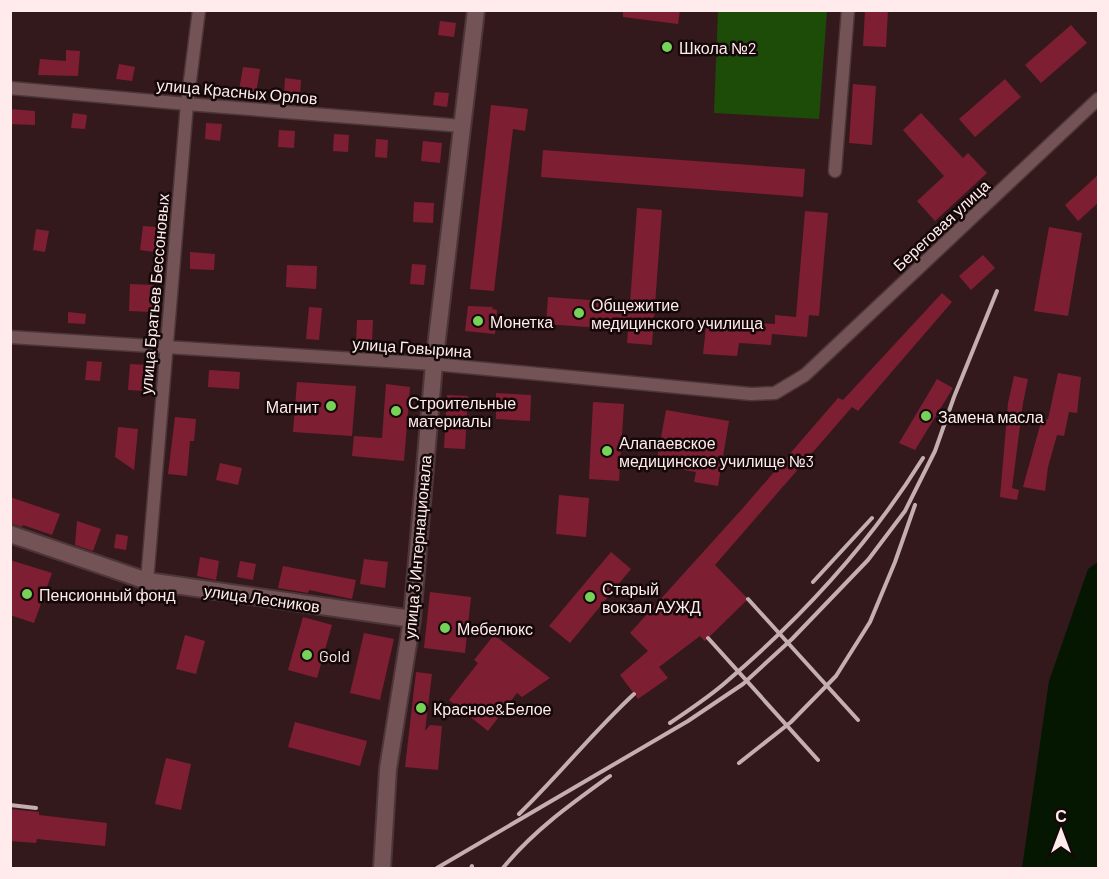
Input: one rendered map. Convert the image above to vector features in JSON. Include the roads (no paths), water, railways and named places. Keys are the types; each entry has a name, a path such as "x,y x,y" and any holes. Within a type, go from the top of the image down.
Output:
{"main road":[{"name":"улица 3 Интернационала","path":"382,868 388,769 412,619 434,364 476,10"},
{"name":"улица Лесников","path":"10,534 147,581 412,619"}],"street":[{"name":"улица Братьев Бессоновых","path":"147,581 187,104 199,10"},
{"path":"834,171 849,10"},
{"name":"улица Красных Орлов","path":"10,88 462,126"},
{"name":"Береговая улица","path":"805,375 1098,99"},
{"name":"улица Говырина","path":"10,337 434,364 751,394 775,393 805,375"}],"railway":[{"path":"437,868 688,721 743,684 792,639 868,560 905,511 935,451 997,291"},
{"path":"670,723 726,682 808,605 858,549 923,458"},
{"path":"739,763 791,722 836,676 870,622 915,505"},
{"path":"813,582 872,518"},
{"path":"748,599 858,720"},
{"path":"708,638 818,760"},
{"path":"519,814 634,694"},
{"path":"503,868 540,830 610,776"},
{"path":"10,805 36,808"}],"place":[{"name":"Школа №2","path":"667,47"},
{"name":"Общежитие медицинского училища","path":"579,313"},
{"name":"Монетка","path":"478,321"},
{"name":"Магнит","path":"331,406"},
{"name":"Строительные материалы","path":"396,411"},
{"name":"Замена масла","path":"926,416"},
{"name":"Алапаевское медицинское училище №3","path":"607,451"},
{"name":"Пенсионный фонд","path":"27,594"},
{"name":"Старый вокзал АУЖД","path":"590,597"},
{"name":"Мебелюкс","path":"445,628"},
{"name":"Gold","path":"307,655"},
{"name":"Красное&Белое","path":"421,708"}]}
